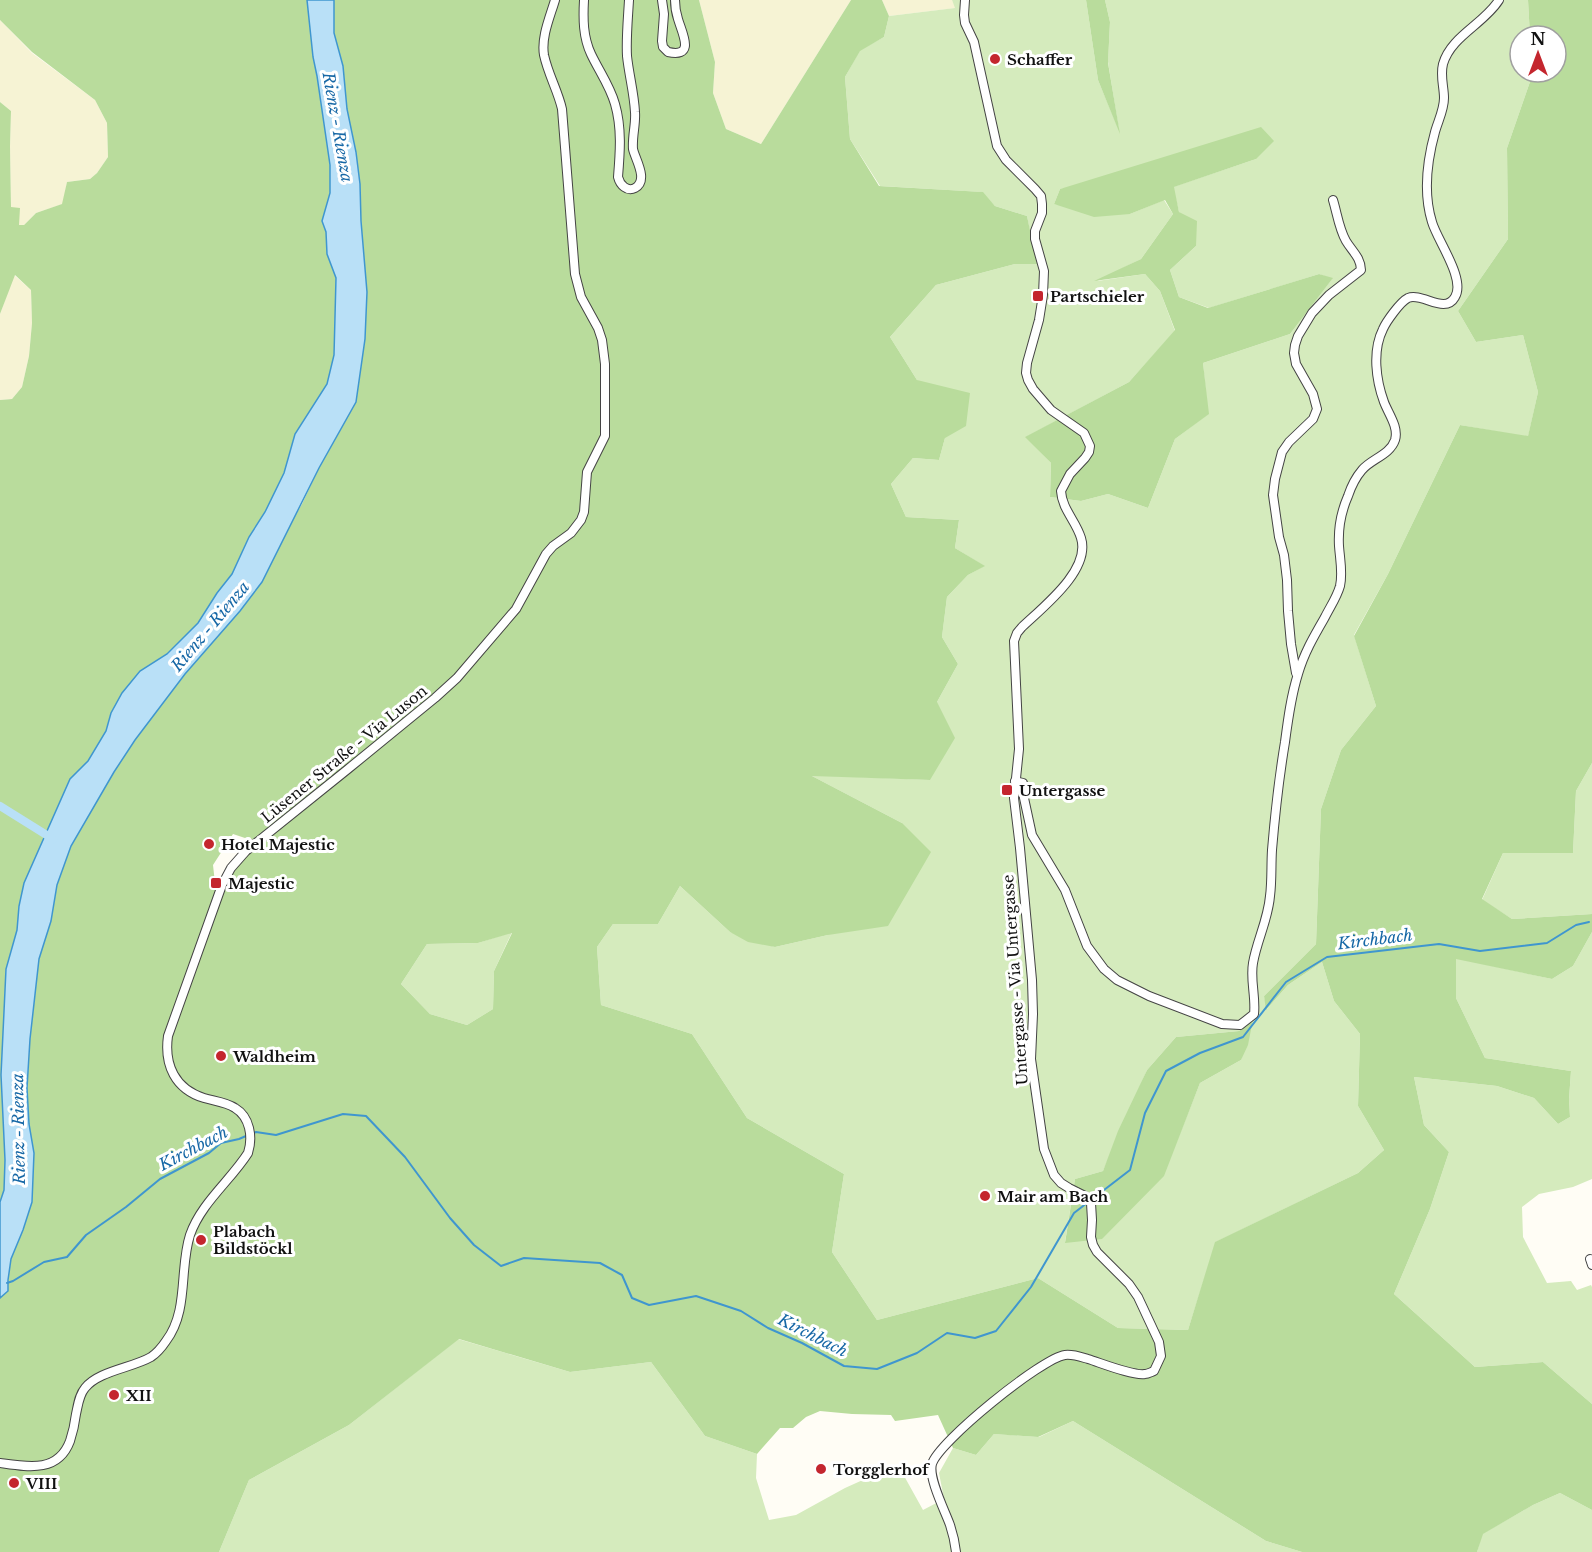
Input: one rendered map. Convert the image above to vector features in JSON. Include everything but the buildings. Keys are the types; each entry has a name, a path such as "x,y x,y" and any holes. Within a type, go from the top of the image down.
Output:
{"street":[{"name":"Lüsener Straße - Via Luson","path":"0,1463 40,1467 57,1460 71,1440 84,1388 101,1376 152,1357 162,1347 178,1321 187,1250 194,1225 244,1160 250,1145 251,1133 242,1113 228,1104 189,1092 177,1081 170,1067 167,1052 168,1036 225,878 231,868 246,850 435,699 458,678 516,609 546,554 576,527 584,512 587,472 605,436 605,364 598,328 576,285 562,109 544,54 545,36 555,0"},
{"path":"584,0 586,40 591,54 608,83 618,117 620,183 630,189 639,184 641,174 634,151 635,113 627,54 629,0"},
{"path":"662,0 663,47 675,54 684,49 686,44 675,0"},
{"name":"Untergasse - Via Untergasse","path":"956,1552 950,1526 931,1473 932,1464 945,1446 983,1408 1055,1358 1065,1355 1076,1355 1144,1375 1154,1371 1161,1356 1159,1342 1138,1297 1093,1245 1091,1203 1087,1197 1061,1183 1054,1175 1044,1149 1031,1059 1032,980 1014,798 1019,749 1014,641 1022,627 1068,581 1080,561 1083,553 1081,537 1064,507 1061,491 1070,474 1089,452 1090,446 1084,433 1051,410 1033,389 1026,373 1043,295 1044,271 1035,240 1035,231 1042,213 1041,196 1006,160 997,146 974,42 965,23 965,0"},
{"path":"1015,781 1023,783 1032,835 1065,890 1086,946 1104,969 1117,980 1149,996 1222,1024 1240,1026 1254,1014 1252,968 1271,895 1272,850 1280,774 1297,676 1306,651 1337,596 1341,574 1339,530 1348,495 1362,469 1389,450 1396,434 1383,400 1377,371 1377,345 1383,327 1402,302 1409,297 1416,296 1438,304 1449,303 1455,298 1457,289 1449,257 1433,229 1427,168 1444,99 1441,74 1443,63 1457,41 1492,10 1499,0"},
{"path":"1297,676 1289,622 1284,555 1273,495 1282,453 1289,442 1313,419 1317,409 1312,394 1296,364 1294,353 1298,336 1312,313 1329,295 1361,270 1361,264 1345,240 1333,200"}],"shaded area":[{"path":"699,0 851,0 761,144 726,129 713,93 715,62"},
{"path":"882,0 952,0 956,8 889,16"},
{"path":"0,20 32,53 95,100 107,123 108,157 97,173 90,179 67,182 63,204 36,213 24,225 19,225 11,207 11,111 0,102"},
{"path":"14,275 31,290 32,323 29,356 22,387 12,399 0,400 0,314"}],"green space":[{"path":"0,0 307,0 313,57 330,165 330,193 322,221 326,232 327,254 336,278 334,355 327,384 295,434 284,473 265,512 249,537 232,574 198,623 167,654 140,671 111,713 106,731 88,761 70,779 24,883 17,930 6,969 1,1075 5,1160 4,1190 0,1202 0,400 12,399 22,387 29,356 32,323 31,290 15,275 0,314 0,102 11,111 11,207 20,208 19,225 24,225 36,213 62,204 67,182 90,179 108,157 107,123 95,100 32,52 0,20"},
{"path":"334,0 699,0 715,62 713,93 726,129 761,144 851,0 882,0 889,16 884,37 860,51 845,77 850,139 879,186 983,192 995,206 1027,216 1037,264 1015,264 936,285 890,337 917,380 970,393 966,426 945,438 939,460 913,458 891,484 906,517 959,520 955,548 985,566 968,575 947,597 942,637 958,664 937,702 955,738 930,780 812,776 902,823 931,852 888,926 828,935 775,947 748,942 730,932 680,886 658,924 613,924 597,947 601,1005 692,1034 747,1118 844,1174 832,1252 877,1320 1038,1278 1118,1328 1188,1330 1215,1242 1358,1173 1384,1150 1358,1106 1360,1034 1334,1001 1322,962 1288,985 1266,1010 1264,996 1316,944 1321,809 1341,750 1376,706 1354,636 1388,574 1460,425 1528,436 1538,392 1523,335 1476,342 1458,311 1508,239 1507,148 1529,84 1568,84 1568,24 1529,24 1528,0 1592,0 1592,763 1576,791 1573,853 1503,853 1482,899 1512,919 1592,914 1592,932 1573,966 1552,979 1456,959 1456,998 1485,1058 1571,1071 1570,1117 1558,1124 1534,1098 1497,1086 1414,1077 1424,1125 1449,1152 1430,1209 1394,1294 1475,1367 1543,1362 1592,1404 1592,1510 1560,1493 1533,1505 1483,1534 1477,1552 1302,1552 1266,1541 1073,1421 1038,1437 994,1434 976,1455 953,1448 938,1415 895,1421 891,1415 820,1411 806,1417 793,1428 780,1428 757,1454 705,1436 651,1362 570,1372 459,1339 349,1425 249,1480 219,1552 0,1552 0,1298 8,1291 11,1259 32,1202 34,1153 29,1124 27,1088 39,959 51,921 57,885 71,846 135,740 185,674 240,611 302,504 319,468 356,402 367,292 360,184 347,109 343,66 334,33","holes":["233,834 251,840 228,866 220,881 215,883 213,865","512,933 494,971 493,1009 467,1025 430,1014 401,984 427,944 478,943"]},
{"path":"952,0 1086,0 1098,80 1119,130 1108,62 1110,22 1105,0 1528,0 1529,24 1508,24 1508,84 1529,84 1507,148 1508,239 1458,311 1476,342 1523,335 1538,392 1528,437 1460,425 1388,574 1354,635 1376,706 1341,750 1321,809 1316,944 1264,996 1267,1009 1288,985 1322,962 1334,1001 1360,1034 1358,1106 1384,1150 1358,1173 1216,1242 1188,1330 1118,1328 1038,1278 877,1320 832,1252 844,1174 747,1118 692,1034 601,1005 597,947 613,924 658,924 680,886 730,932 775,947 828,935 902,823 810,775 930,780 937,702 958,664 942,637 947,597 968,575 984,566 955,548 959,520 906,517 891,484 913,458 939,460 945,438 917,380 890,337 936,285 1015,264 1036,264 1027,216 995,206 982,192 880,186 850,139 845,77 860,50 884,37 889,16 955,8","holes":["1256,159 1173,187 1179,212 1196,246 1170,270 1179,297 1209,308 1319,274 1332,279 1290,334 1203,363 1208,414 1175,439 1148,508 1108,494 1081,501 1050,497 1051,463 1026,437 1129,382 1175,331 1160,291 1145,274 1097,281 1141,259 1173,214 1164,200 1130,214 1054,204 1060,189","1248,1023 1241,1060 1200,1083 1163,1176 1065,1242 1075,1179 1103,1171 1147,1070 1176,1037 1239,1031"]},
{"path":"1086,0 1105,0 1110,22 1108,63 1120,134 1098,80"},
{"path":"1261,127 1274,141 1256,159 1174,187 1179,212 1197,221 1196,246 1170,270 1179,297 1208,308 1319,274 1333,278 1290,334 1203,363 1209,414 1175,439 1148,508 1108,494 1081,501 1050,497 1051,463 1025,437 1129,382 1175,330 1160,291 1145,274 1094,281 1141,259 1173,214 1165,200 1130,214 1094,217 1054,204 1060,189"},
{"path":"1592,763 1592,914 1512,919 1482,900 1503,853 1573,853 1576,791"},
{"path":"512,932 494,971 493,1009 467,1025 430,1014 401,984 427,944 478,943"},
{"path":"1592,932 1592,1179 1573,1187 1539,1194 1522,1207 1523,1237 1547,1283 1571,1281 1577,1290 1591,1285 1592,1287 1592,1404 1543,1362 1475,1367 1394,1294 1430,1209 1449,1152 1424,1125 1414,1077 1497,1086 1534,1098 1558,1124 1570,1117 1571,1071 1485,1058 1456,998 1456,958 1552,979 1573,966"},
{"path":"1254,1014 1248,1045 1241,1060 1200,1083 1164,1176 1102,1239 1065,1243 1075,1179 1103,1171 1118,1131 1147,1070 1176,1037 1239,1031"},
{"path":"458,1339 570,1372 651,1362 705,1436 757,1454 756,1478 769,1520 796,1515 845,1488 885,1470 903,1474 923,1510 944,1499 939,1473 953,1448 976,1455 994,1434 1039,1437 1073,1421 1266,1541 1302,1552 219,1552 249,1480 349,1425"},
{"path":"1560,1493 1592,1510 1592,1552 1477,1552 1482,1534 1533,1505"}],"water":[{"name":"Rienz - Rienza","path":"307,0 334,0 334,33 343,66 347,109 360,184 367,292 365,339 356,402 319,468 262,582 185,674 135,740 71,846 57,885 51,921 39,959 30,1039 27,1088 29,1124 34,1153 32,1202 11,1259 8,1291 0,1298 0,1202 4,1190 5,1160 1,1075 6,969 17,930 24,883 70,779 88,761 106,731 111,713 122,693 140,671 167,654 198,623 232,574 249,537 265,512 284,473 295,434 327,384 334,355 336,278 327,254 326,232 322,221 330,193 330,165 313,57"}],"waterway":[{"path":"0,806 53,839"},
{"name":"Kirchbach","path":"1091,1200 1130,1170 1145,1113 1166,1071 1200,1053 1243,1037 1286,982 1327,957 1439,944 1480,951 1547,943 1576,925 1589,922"},
{"name":"Kirchbach","path":"252,1134 256,1132 276,1135 343,1114 366,1116 405,1157 450,1218 474,1245 501,1266 524,1258 600,1263 622,1275 632,1298 649,1305 696,1296 741,1311 768,1328 844,1366 877,1369 917,1353 947,1333 975,1338 996,1331 1031,1287 1074,1213 1087,1203"},
{"name":"Kirchbach","path":"7,1283 44,1262 67,1257 86,1235 126,1207 160,1179 209,1153 221,1143 246,1136"}],"place":[{"name":"Schaffer","path":"995,59"},
{"name":"Partschieler","path":"1038,296"},
{"name":"Untergasse","path":"1007,790"},
{"name":"Hotel Majestic","path":"209,844"},
{"name":"Majestic","path":"216,883"},
{"name":"Waldheim","path":"221,1056"},
{"name":"Mair am Bach","path":"985,1196"},
{"name":"Plabach Bildstöckl","path":"201,1240"},
{"name":"XII","path":"114,1395"},
{"name":"Torgglerhof","path":"821,1469"},
{"name":"VIII","path":"14,1483"}]}
